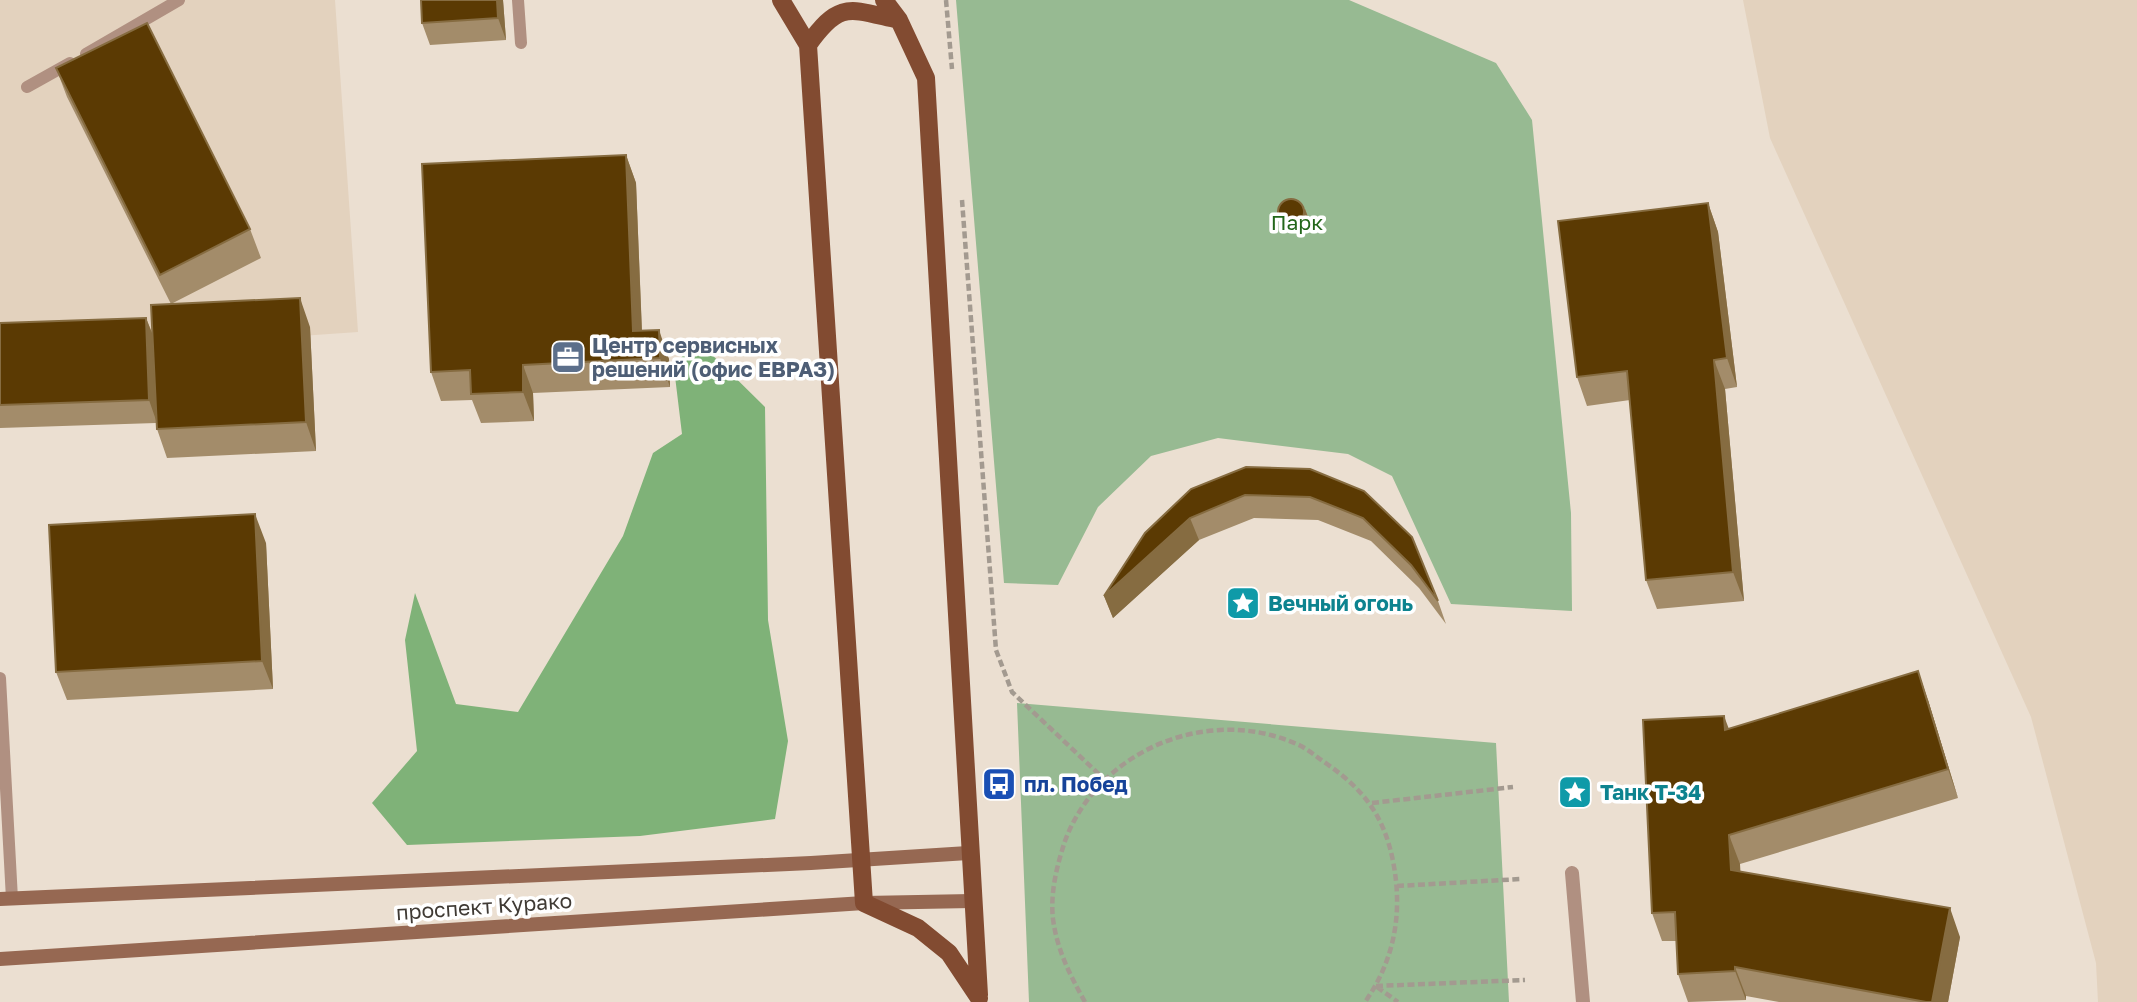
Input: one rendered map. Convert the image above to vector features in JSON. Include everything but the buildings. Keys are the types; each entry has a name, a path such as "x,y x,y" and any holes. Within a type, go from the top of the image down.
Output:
{"main road":[{"path":"781,0 808,45 864,903 918,928 949,953 979,1000"},
{"path":"884,0 899,20 926,78 968,853 979,1000"},
{"path":"808,45 827,19 837,13 855,10 899,20"},
{"name":"проспект Курако","path":"6,899 797,864 968,853"},
{"name":"проспект Курако","path":"0,959 864,903 972,901"}],"street":[{"path":"1572,873 1583,1002"}],"lane":[{"path":"27,88 179,0"},
{"path":"518,0 521,43"},
{"path":"899,20 900,0"},
{"path":"0,678 6,899"}],"path":[{"path":"946,0 953,83"},
{"path":"961,194 996,650 1012,692 1104,779"},
{"path":"1085,1002 1065,967 1053,918 1056,867 1073,819 1104,779 1147,748 1197,732 1250,731 1301,746 1344,776 1372,803 1390,851 1397,886 1397,921 1390,954 1376,986 1365,1002"},
{"path":"1372,803 1513,786"},
{"path":"1397,886 1521,879"},
{"path":"1376,986 1525,980"},
{"path":"1376,986 1398,1002"}],"shaded area":[{"path":"0,0 335,0 358,332 0,357"},
{"path":"1743,0 2137,0 2137,1002 2098,1002 2096,963 2031,717 1770,138"}],"green space":[{"name":"Парк","path":"956,0 1349,0 1496,63 1532,120 1571,513 1572,611 1451,604 1392,476 1348,454 1218,438 1151,456 1098,507 1058,585 1004,583"},
{"path":"695,338 765,407 768,620 788,741 775,819 640,836 407,845 372,803 417,751 405,640 415,593 456,704 518,712 623,536 653,453 682,434 674,368"},
{"path":"1017,703 1496,743 1509,1002 1029,1002"}],"place":[{"name":"Центр сервисных решений (офис ЕВРАЗ)","path":"568,357"},
{"name":"Вечный огонь","path":"1243,603"},
{"name":"пл. Побед","path":"999,784"},
{"name":"Танк Т-34","path":"1575,792"}]}
